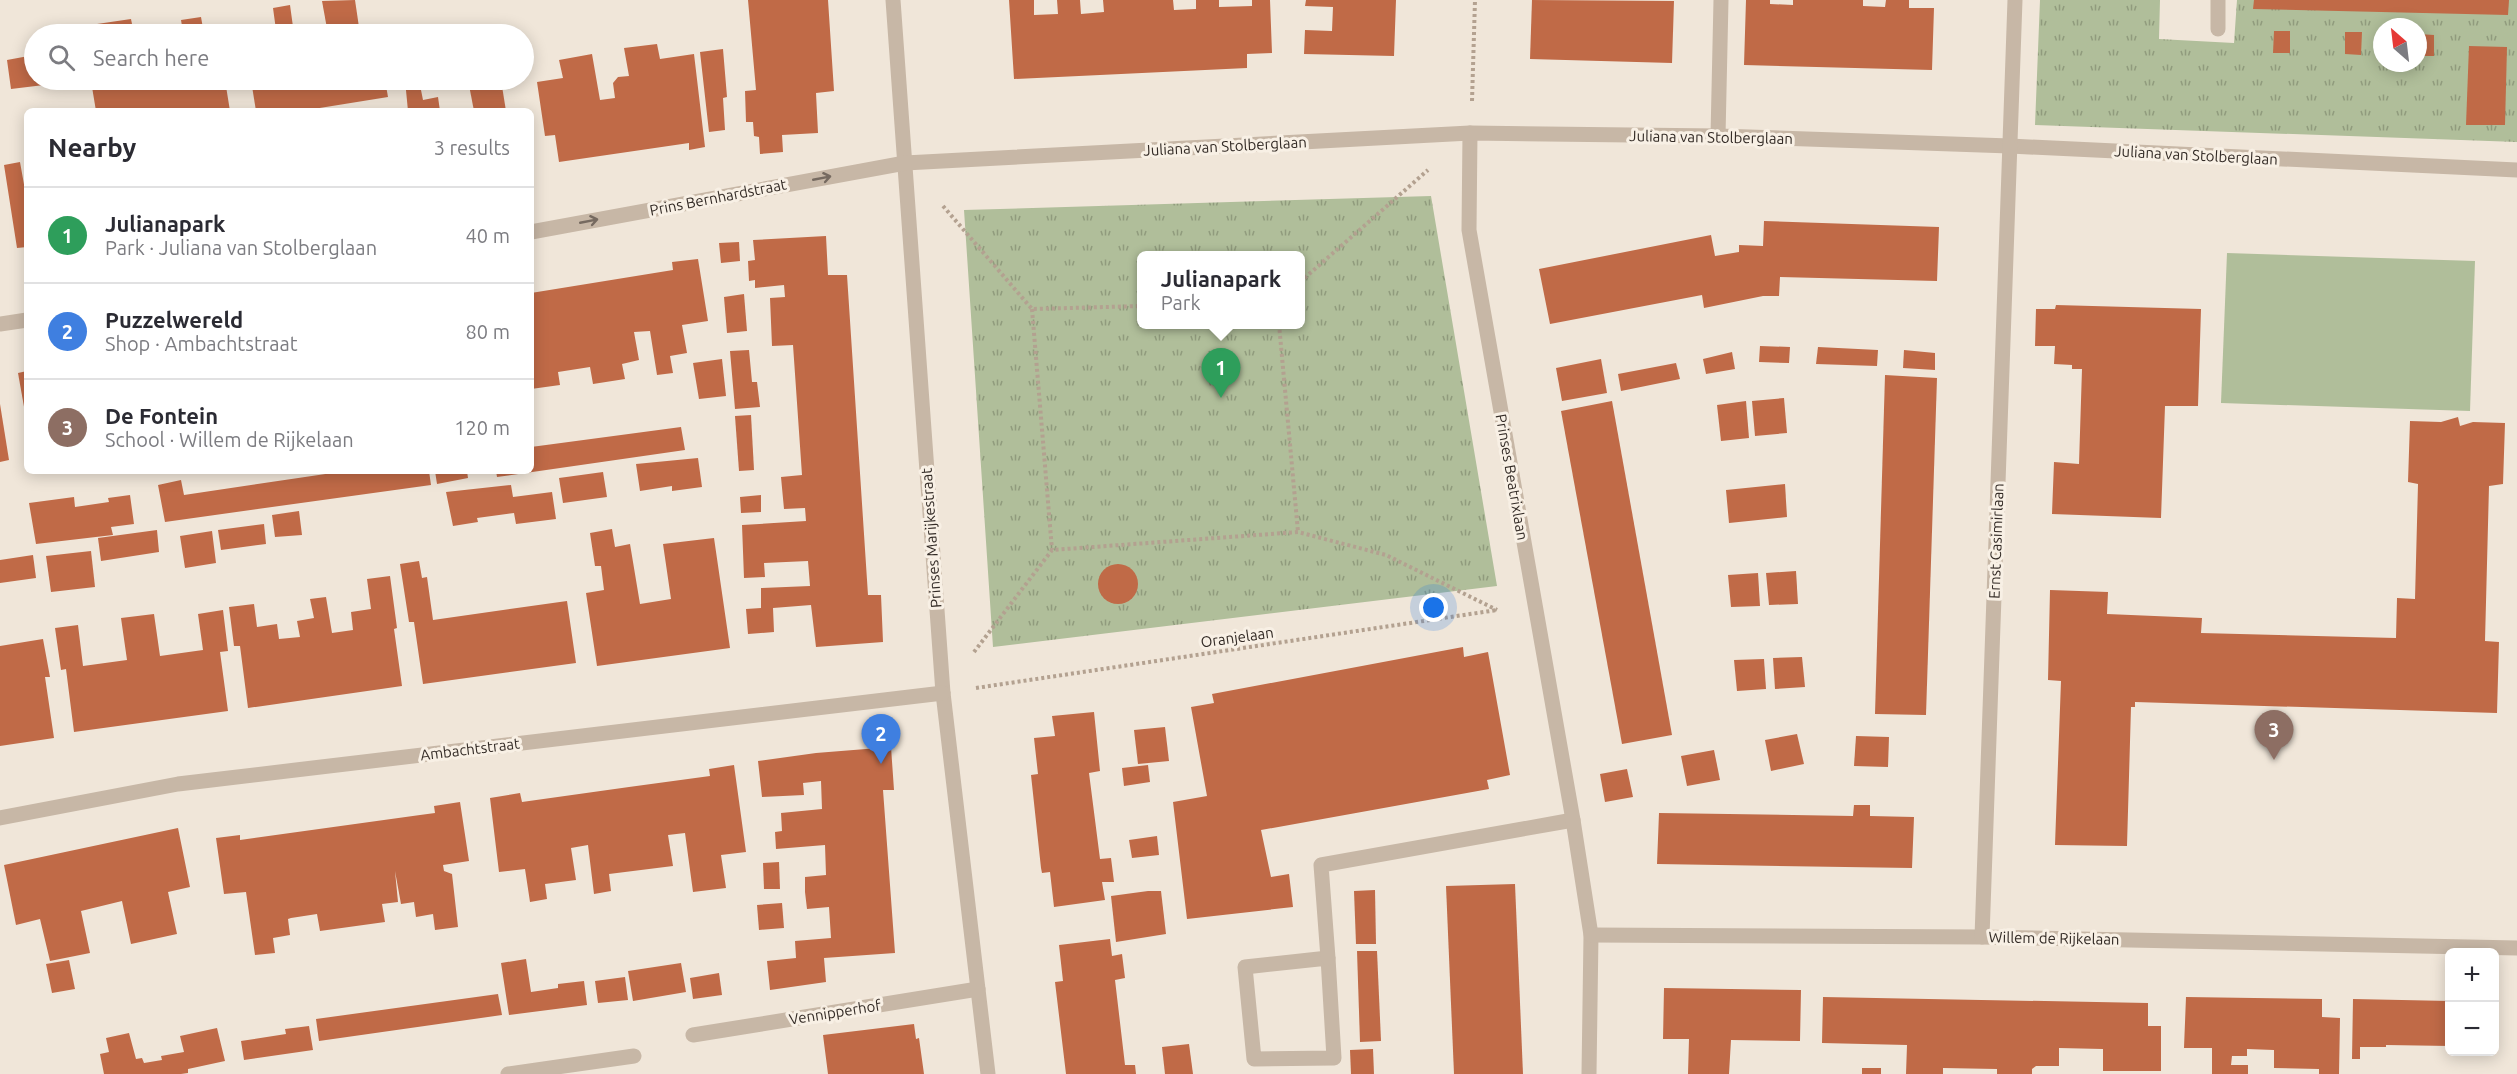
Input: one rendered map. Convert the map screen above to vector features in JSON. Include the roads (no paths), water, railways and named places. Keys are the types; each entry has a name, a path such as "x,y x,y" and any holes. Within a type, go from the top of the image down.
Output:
{"street":[{"name":"Prinses Marijkestraat","path":"893,0 943,693 988,1074"},
{"path":"1718,136 1721,0"},
{"name":"Ernst Casimirlaan","path":"1982,937 2015,0"},
{"path":"2218,0 2218,29"},
{"name":"Juliana van Stolberglaan","path":"905,163 1470,133 1718,136 2010,146 2517,170"},
{"name":"Prinses Beatrixlaan","path":"1470,133 1469,230 1574,820 1591,935 1589,1074"},
{"name":"Prins Bernhardstraat","path":"534,231 905,163"},
{"path":"0,324 24,320"},
{"name":"Ambachtstraat","path":"0,818 178,784 943,693"},
{"path":"1328,958 1245,967 1254,1059 1334,1058 1328,958 1321,865 1574,820"},
{"name":"Willem de Rijkelaan","path":"1591,935 1982,937 2517,948"},
{"name":"Vennipperhof","path":"693,1035 978,989"},
{"path":"508,1074 634,1056"}],"place":[{"name":"Julianapark","path":"1221,398"},
{"name":"De Fontein","path":"2274,760"},
{"name":"Puzzelwereld","path":"881,764"}]}
